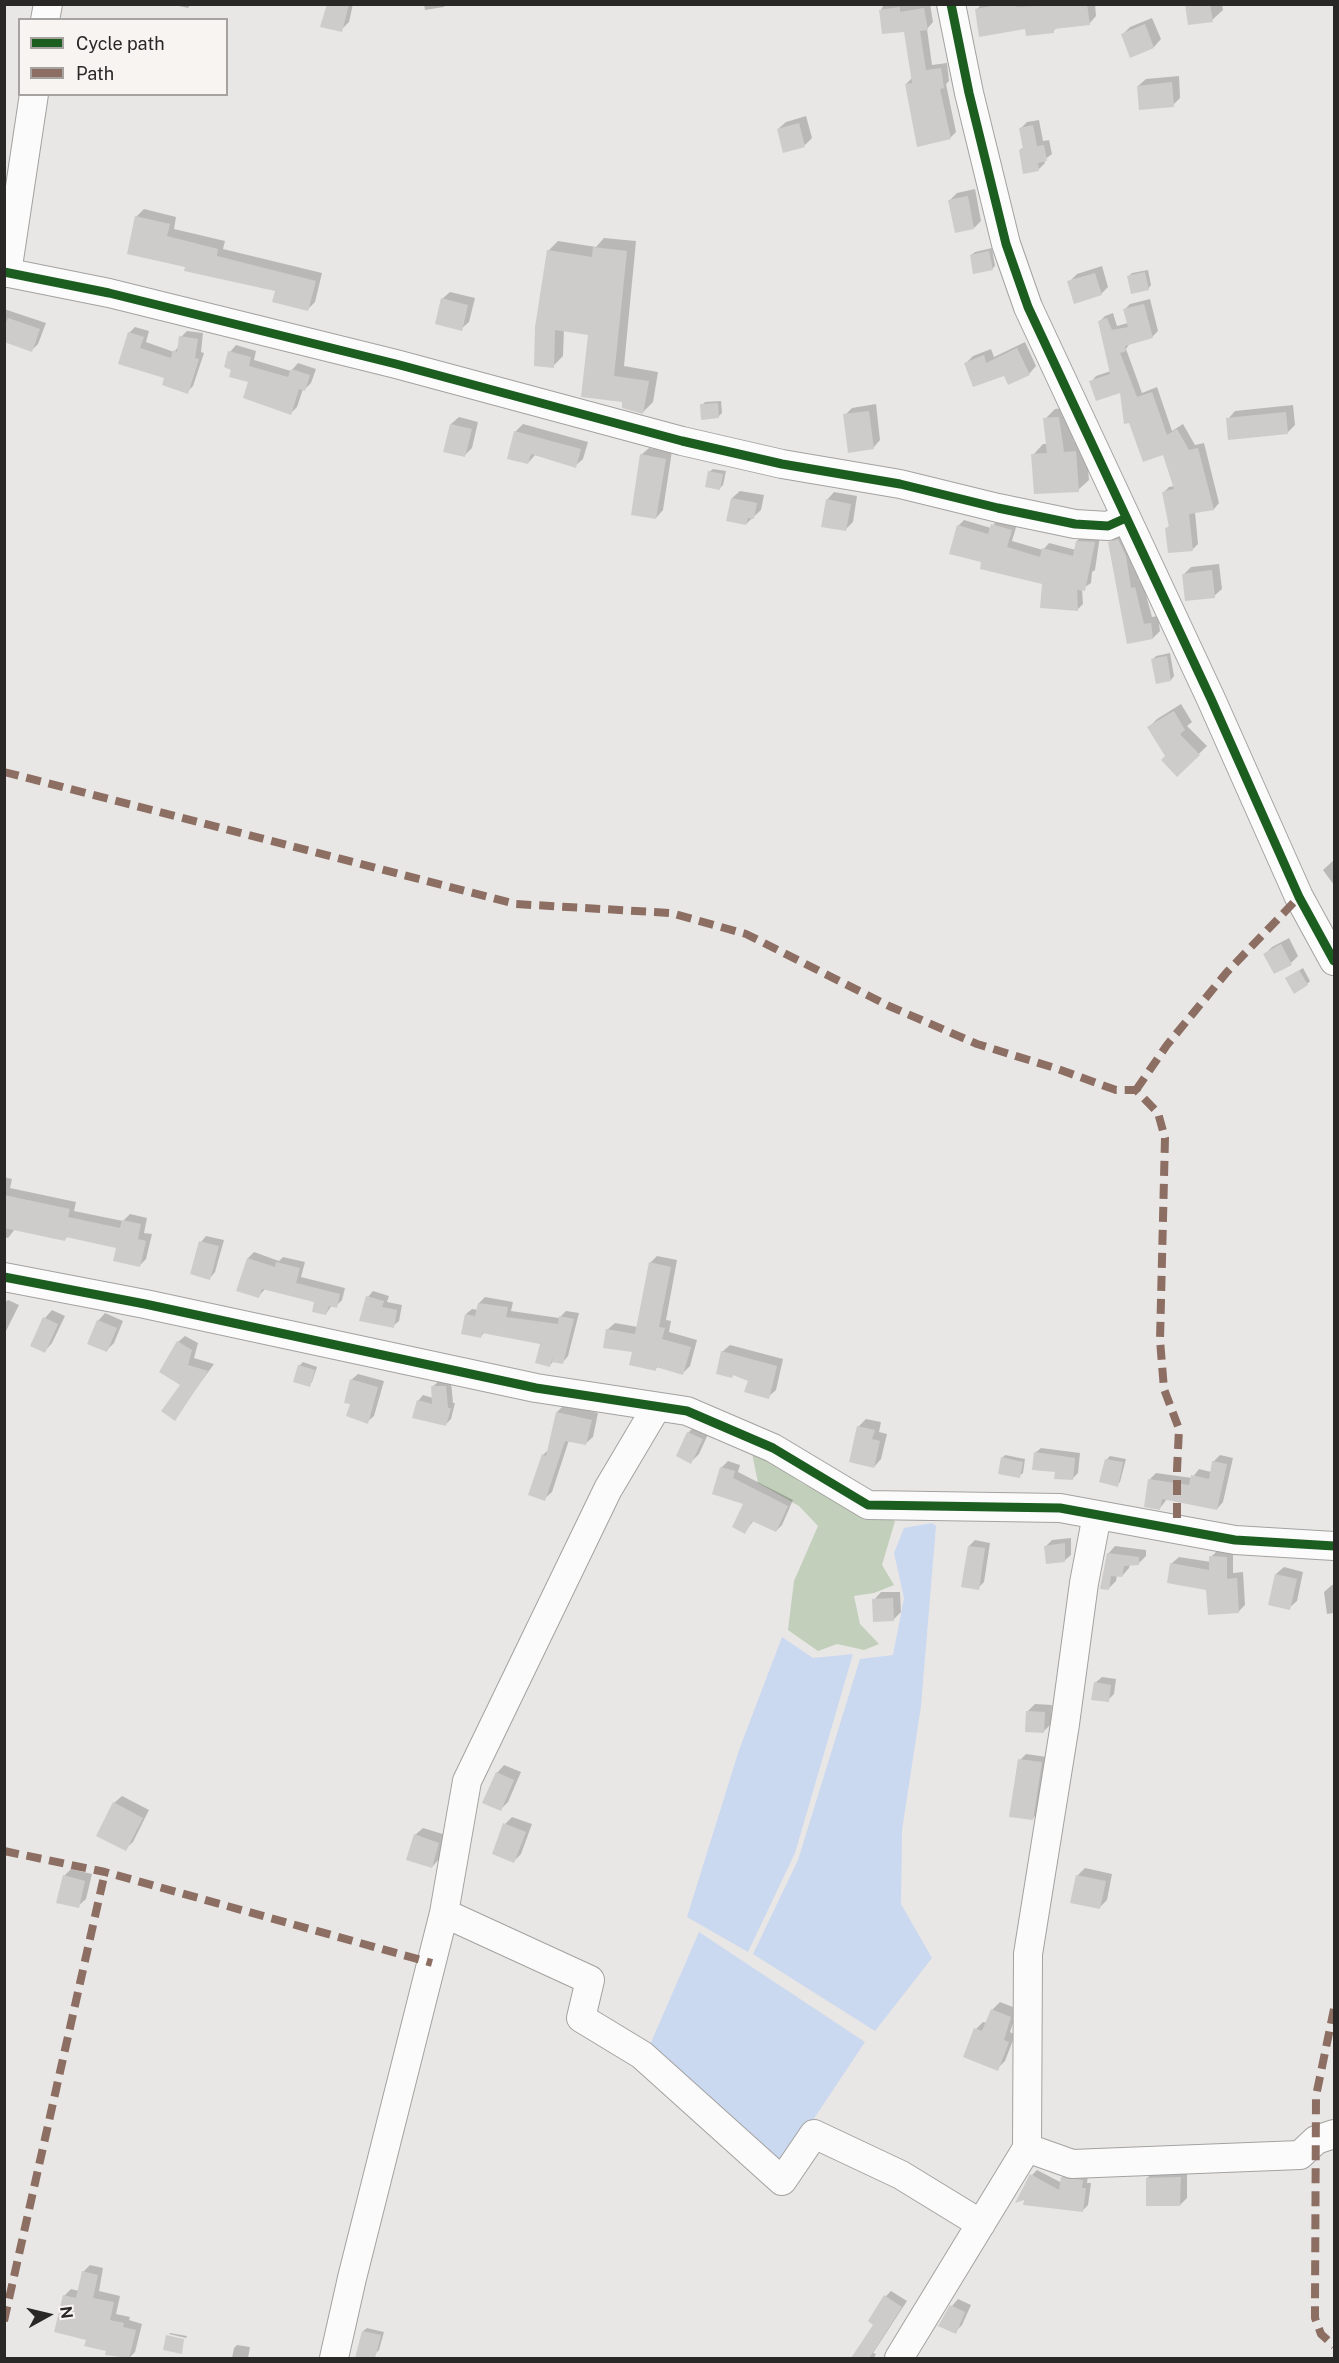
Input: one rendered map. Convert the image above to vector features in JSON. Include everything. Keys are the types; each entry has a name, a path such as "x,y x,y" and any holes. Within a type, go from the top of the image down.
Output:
{"street":[{"path":"951,4 969,93 1006,244 1028,307 1211,699 1299,897 1335,961"},
{"path":"34,96 6,272 120,296 396,364 682,441 782,464 900,484 1075,524 1108,526 1126,518"},
{"path":"4,1277 145,1304 536,1388 687,1411 773,1448 868,1505 1059,1508 1235,1540 1335,1546"},
{"path":"334,2358 444,1913 467,1781 608,1489 656,1408"},
{"path":"899,2358 1027,2148 1028,1954 1065,1724 1084,1583 1097,1515"},
{"path":"444,1913 590,1980 581,2018 642,2055 782,2181 814,2134 901,2175 981,2224"},
{"path":"1027,2148 1072,2164 1300,2156 1316,2140 1335,2134"}],"green space":[{"path":"751,1448 803,1484 895,1521 882,1565 894,1585 874,1593 854,1596 860,1624 879,1644 864,1650 837,1644 818,1651 788,1630 794,1581 818,1526 799,1506 758,1483"}],"water":[{"path":"932,1523 936,1526 921,1706 902,1830 901,1904 932,1958 875,2031 753,1954 798,1860 860,1659 893,1655 904,1598 894,1553 904,1528"},
{"path":"782,1637 813,1658 853,1654 795,1853 748,1952 687,1917 739,1750"},
{"path":"699,1932 865,2042 781,2168 649,2047"}],"building":[{"path":"327,4 349,4 342,32 320,27"},
{"path":"1015,4 1016,7 1087,4 1090,25 1054,29 1054,33 1026,36 1025,29 979,37 975,9"},
{"path":"1185,4 1210,4 1213,22 1188,25"},
{"path":"900,7 900,12 924,8 928,30 920,31 926,70 941,68 944,88 940,89 951,139 917,147 905,84 912,83 904,32 882,34 879,10"},
{"path":"1145,24 1154,48 1130,58 1121,34"},
{"path":"1172,82 1174,107 1139,110 1137,86"},
{"path":"799,123 805,147 783,153 777,129"},
{"path":"1033,125 1037,146 1044,145 1047,161 1038,163 1039,171 1023,174 1019,150 1023,149 1019,128"},
{"path":"968,196 974,229 955,233 948,200"},
{"path":"135,216 170,224 167,236 218,249 217,256 316,281 308,311 272,302 275,291 184,271 185,267 127,254"},
{"path":"593,247 627,251 614,376 649,381 643,414 622,408 622,402 581,397 588,335 555,330 554,368 534,366 535,327 547,250 592,257"},
{"path":"989,251 993,270 973,274 970,255"},
{"path":"1145,272 1149,290 1131,294 1127,276"},
{"path":"1095,273 1102,295 1074,304 1067,281"},
{"path":"441,298 468,305 462,331 435,324"},
{"path":"1144,304 1153,338 1125,346 1126,351 1120,353 1137,397 1152,392 1167,435 1177,429 1189,450 1198,448 1214,510 1189,514 1193,551 1168,553 1165,528 1169,527 1162,492 1174,489 1163,455 1143,462 1129,423 1124,424 1120,393 1096,401 1089,381 1110,374 1098,321 1107,318 1112,330 1128,327 1123,309"},
{"path":"8,318 40,329 32,352 4,342 4,327"},
{"path":"128,332 144,337 140,348 171,358 173,350 177,352 179,336 198,339 195,358 199,359 188,394 162,385 164,378 118,364"},
{"path":"1017,348 1030,375 1008,385 1004,376 973,387 964,363 984,355 986,363"},
{"path":"228,351 251,357 249,366 288,377 291,369 310,375 305,391 299,389 291,415 243,398 248,382 229,377 231,370 224,367"},
{"path":"718,403 719,418 701,420 700,404"},
{"path":"869,411 874,449 848,453 843,414"},
{"path":"1286,412 1288,434 1228,440 1226,418"},
{"path":"1059,417 1064,452 1076,451 1079,492 1034,494 1031,454 1047,453 1043,418"},
{"path":"450,424 472,429 465,457 443,452"},
{"path":"514,431 581,449 576,468 531,454 528,464 507,459"},
{"path":"640,454 666,459 656,519 631,515"},
{"path":"708,471 723,474 720,490 705,487"},
{"path":"731,498 757,503 754,519 748,518 746,525 726,521"},
{"path":"826,499 851,504 846,531 821,527"},
{"path":"991,524 1012,530 1007,547 1040,557 1042,548 1073,556 1076,541 1095,542 1085,591 1077,590 1078,611 1040,608 1042,584 980,569 981,562 949,554 957,525 988,534"},
{"path":"1118,539 1126,556 1131,588 1135,587 1144,624 1151,623 1153,639 1127,644 1108,542"},
{"path":"1212,570 1215,598 1185,601 1182,574"},
{"path":"1167,656 1171,681 1156,684 1151,659"},
{"path":"1174,711 1185,730 1180,734 1200,755 1177,777 1161,760 1165,756 1147,727"},
{"path":"1281,944 1292,965 1274,974 1263,954"},
{"path":"1299,970 1308,985 1294,994 1285,978"},
{"path":"4,1195 70,1209 68,1217 120,1228 122,1220 141,1224 138,1239 146,1241 140,1267 113,1261 116,1248 66,1237 65,1241 4,1228"},
{"path":"199,1241 219,1246 210,1280 190,1274"},
{"path":"247,1258 275,1267 276,1262 300,1268 296,1283 340,1294 337,1308 329,1306 326,1315 312,1312 314,1302 262,1289 259,1298 236,1291"},
{"path":"649,1262 671,1267 659,1327 665,1328 662,1339 691,1347 683,1375 656,1367 656,1371 629,1365 632,1352 603,1348 606,1329 635,1334"},
{"path":"366,1296 384,1301 382,1307 397,1310 394,1328 359,1321"},
{"path":"478,1303 508,1307 506,1317 558,1324 559,1316 574,1319 563,1364 552,1362 553,1356 550,1367 535,1363 540,1344 482,1333 481,1338 461,1334 465,1314 475,1316"},
{"path":"43,1317 58,1324 45,1353 30,1346"},
{"path":"97,1320 117,1328 107,1352 87,1344"},
{"path":"177,1341 192,1350 188,1365 208,1371 175,1421 161,1411 180,1385 159,1372"},
{"path":"721,1351 777,1366 769,1399 744,1392 748,1381 733,1375 732,1378 716,1374"},
{"path":"298,1365 315,1370 310,1387 293,1382"},
{"path":"350,1379 378,1387 368,1424 346,1416 350,1404 344,1403"},
{"path":"431,1386 446,1386 448,1408 451,1408 446,1426 412,1418 417,1400 432,1404"},
{"path":"556,1412 592,1420 586,1445 565,1441 545,1501 528,1495 542,1454 546,1456"},
{"path":"857,1426 875,1430 872,1439 880,1441 874,1468 849,1462"},
{"path":"687,1432 703,1439 691,1464 676,1456"},
{"path":"1034,1452 1075,1458 1073,1480 1054,1479 1055,1472 1032,1470"},
{"path":"1001,1457 1023,1462 1020,1478 998,1474"},
{"path":"1105,1459 1123,1462 1118,1487 1099,1482"},
{"path":"1212,1461 1227,1464 1217,1510 1162,1499 1160,1510 1144,1507 1148,1479 1189,1485 1191,1475 1209,1479"},
{"path":"720,1467 735,1471 733,1478 788,1506 776,1532 752,1521 745,1534 732,1527 743,1504 712,1494"},
{"path":"1065,1543 1065,1562 1046,1564 1044,1546"},
{"path":"968,1546 985,1548 979,1590 961,1587"},
{"path":"1107,1553 1139,1557 1139,1565 1124,1566 1122,1577 1111,1576 1109,1590 1100,1589"},
{"path":"1209,1556 1227,1557 1227,1579 1237,1578 1239,1613 1208,1615 1206,1590 1167,1583 1170,1563 1209,1570"},
{"path":"1275,1574 1297,1579 1290,1610 1268,1605"},
{"path":"893,1598 894,1621 873,1622 872,1599"},
{"path":"1094,1682 1111,1685 1109,1702 1091,1700"},
{"path":"1026,1711 1045,1712 1044,1733 1025,1732"},
{"path":"1018,1759 1042,1762 1033,1820 1009,1817"},
{"path":"496,1772 514,1780 501,1811 482,1803"},
{"path":"113,1802 143,1818 126,1851 96,1836"},
{"path":"503,1823 526,1832 514,1863 492,1854"},
{"path":"414,1834 439,1843 432,1868 406,1860"},
{"path":"63,1875 85,1881 79,1908 56,1903"},
{"path":"1076,1875 1106,1881 1100,1909 1070,1903"},
{"path":"991,2009 1011,2017 1004,2040 1009,2042 998,2071 963,2057 974,2028 982,2031"},
{"path":"1030,2174 1059,2190 1061,2177 1083,2180 1082,2188 1086,2188 1083,2212 1023,2205 1024,2200 1015,2203"},
{"path":"1181,2177 1180,2206 1146,2206 1146,2178"},
{"path":"82,2271 98,2275 93,2298 114,2302 110,2320 124,2323 123,2327 136,2330 129,2358 105,2355 106,2351 84,2346 86,2340 54,2332 63,2295 76,2298"},
{"path":"884,2295 902,2307 869,2358 851,2358 873,2325 868,2321"},
{"path":"950,2305 965,2312 956,2334 938,2326"},
{"path":"362,2331 381,2335 375,2358 355,2358"},
{"path":"166,2335 184,2339 182,2354 163,2350"}],"marked path":[{"path":"4,772 516,904 671,913 746,934 889,1006 977,1044 1116,1090 1136,1090 1158,1113 1165,1138 1160,1340 1164,1389 1179,1429 1177,1531"},
{"path":"1136,1090 1167,1045 1227,972 1299,897"},
{"path":"4,1851 105,1872 432,1963"},
{"path":"4,2321 105,1872"},
{"path":"1334,2009 1316,2096 1315,2302 1315,2318 1321,2334 1334,2346"}],"cycle path":[{"path":"951,4 969,93 1006,244 1028,307 1211,699 1299,897 1334,961"},
{"path":"4,272 109,293 396,364 682,441 782,464 900,484 1075,524 1108,526 1126,518"},
{"path":"4,1277 145,1304 536,1388 687,1411 773,1448 868,1505 1060,1508 1235,1540 1334,1546"}]}
